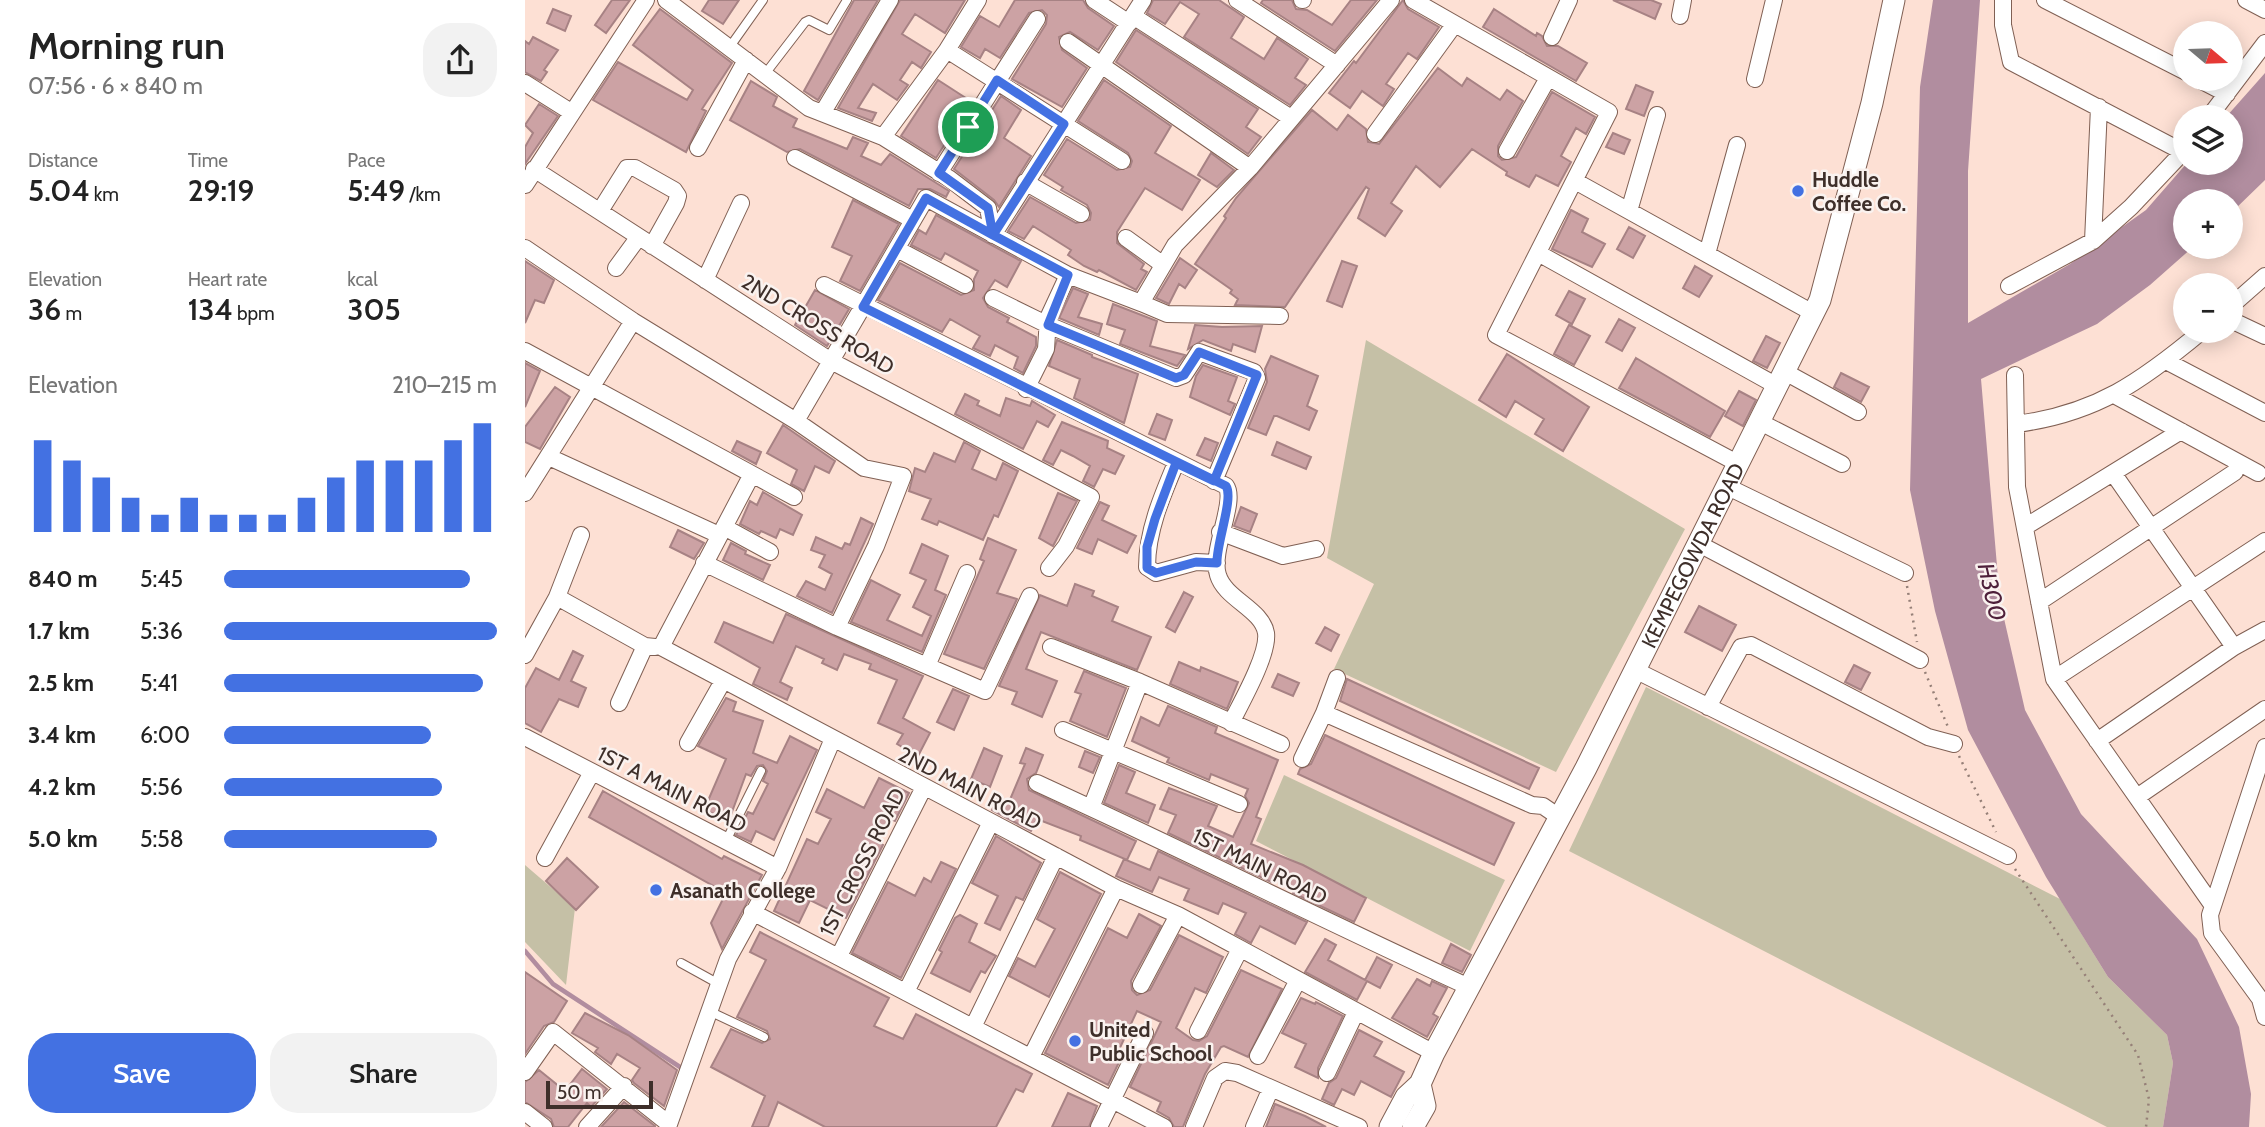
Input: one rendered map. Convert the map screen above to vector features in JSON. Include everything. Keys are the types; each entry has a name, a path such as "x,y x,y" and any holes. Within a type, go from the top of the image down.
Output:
{"street":[{"path":"525,185 646,0"},
{"path":"666,0 809,108 883,137 988,208 993,235"},
{"path":"823,112 890,0"},
{"path":"883,137 947,50 978,0"},
{"path":"1094,0 1291,118"},
{"path":"993,235 1143,0"},
{"path":"1237,0 1337,65"},
{"path":"1141,303 1163,264 1194,224 1250,168 1391,0"},
{"path":"1413,0 1436,6 1454,25 1609,112 1496,335 1739,464"},
{"path":"1552,37 1569,0"},
{"path":"1755,79 1774,0"},
{"name":"KEMPEGOWDA ROAD","path":"1390,1127 1406,1097 1420,1084 1635,670 1820,300 1872,103 1894,0"},
{"path":"2003,0 2003,25 2011,62 2173,144"},
{"path":"2045,0 2173,65"},
{"path":"2246,0 2265,10"},
{"path":"939,173 1037,19"},
{"path":"1375,134 1454,25"},
{"path":"1068,42 1250,168"},
{"path":"2219,105 2265,43"},
{"path":"947,50 1122,161"},
{"path":"698,148 746,60"},
{"path":"1507,151 1548,78"},
{"path":"525,83 571,112"},
{"path":"2221,91 2227,94"},
{"path":"2092,241 2099,107"},
{"path":"1629,211 1657,115"},
{"path":"1707,254 1737,145"},
{"path":"795,158 913,220"},
{"path":"2009,286 2092,241 2131,207 2173,163"},
{"path":"600,211 627,168 635,168 674,190 678,196 676,203 645,242 617,268"},
{"name":"2ND CROSS ROAD","path":"534,169 831,362 1091,497 1066,546 1049,568"},
{"path":"1574,181 1813,313"},
{"path":"1025,182 1081,214"},
{"path":"796,421 926,198 1068,275 1167,314 1280,316"},
{"path":"705,280 741,203"},
{"path":"1126,238 1163,264"},
{"path":"525,248 633,321 796,421 864,468 903,476 876,546 837,627"},
{"path":"897,249 965,285"},
{"path":"1538,253 1781,379 1858,412"},
{"path":"1026,389 1046,349 1048,325 1068,275"},
{"path":"2243,295 2265,276"},
{"path":"824,285 1229,490 1220,532 1218,576 1233,597 1259,619 1266,633 1261,658 1231,723"},
{"path":"993,298 1048,325 1176,378 1184,375 1199,352 1257,375 1214,481"},
{"path":"525,493 532,466 549,457 633,321"},
{"path":"2243,326 2265,336"},
{"path":"2016,424 2075,413 2116,396 2188,343"},
{"path":"525,351 794,498"},
{"path":"2166,361 2265,413"},
{"path":"2015,375 2017,487 2054,680 2213,906"},
{"path":"2116,396 2258,473"},
{"path":"1760,422 1842,464"},
{"path":"2025,527 2181,431"},
{"path":"549,457 771,552"},
{"path":"1176,463 1147,547 1147,568 1156,573 1196,562 1217,563"},
{"path":"2039,603 2235,472"},
{"path":"2113,473 2234,647"},
{"path":"619,703 704,563 751,476"},
{"path":"1728,487 1905,573"},
{"path":"1220,532 1283,556 1316,549"},
{"path":"525,655 557,597 581,535"},
{"path":"2054,680 2265,541"},
{"path":"1699,544 1920,660"},
{"path":"704,563 837,627 985,691 1030,596"},
{"path":"927,666 967,573"},
{"name":"2ND MAIN ROAD","path":"557,597 723,681 832,741 1116,888 1178,915 1434,1053"},
{"path":"2098,741 2234,647 2265,630"},
{"path":"1708,706 1741,647 1751,645 1929,737 1954,744"},
{"path":"1051,647 1140,682 1280,744"},
{"path":"1635,670 2008,856"},
{"path":"1301,759 1324,713 1337,678"},
{"path":"688,743 723,681"},
{"path":"1091,808 1140,682"},
{"path":"2137,797 2265,709"},
{"path":"1324,713 1532,805 1557,819"},
{"path":"1063,730 1239,804"},
{"name":"1ST A MAIN ROAD","path":"525,737 778,868"},
{"path":"525,1072 553,1032 624,1086 669,1125 719,984 752,912 778,868 832,741"},
{"path":"2265,747 2213,906 2212,933 2260,999 2265,1017"},
{"path":"545,858 592,772"},
{"name":"1ST MAIN ROAD","path":"1037,783 1232,873 1317,918 1469,987"},
{"name":"1ST CROSS ROAD","path":"839,956 924,787"},
{"path":"906,992 991,822"},
{"path":"974,1025 1056,856"},
{"path":"1032,1055 1116,888"},
{"path":"752,912 1032,1055 1164,1127"},
{"path":"1141,985 1178,915"},
{"path":"1198,1031 1240,949"},
{"path":"1258,1056 1298,981"},
{"path":"1327,1073 1356,1012"},
{"path":"1099,1127 1145,1033"},
{"path":"1194,1127 1215,1077 1225,1071 1359,1127"},
{"name":"KEMPEGOWDA ROAD","path":"1413,1127 1425,1106 1420,1084"},
{"path":"587,1127 624,1086"},
{"path":"1254,1127 1271,1088"},
{"path":"525,1112 544,1127"}],"lane":[{"path":"729,48 763,0"},
{"path":"765,74 805,23 809,20 829,30 847,0"},
{"path":"726,841 761,771"},
{"path":"681,963 719,984"},
{"path":"709,1011 764,1037"}],"shaded area":[{"path":"1366,340 1685,529 1556,772 1334,669 1374,584 1327,558"},
{"path":"1646,687 2060,899 2108,977 2167,1035 2173,1063 2163,1127 2107,1127 1569,851"},
{"path":"1284,775 1505,880 1470,951 1256,841"},
{"path":"525,865 575,908 566,985 525,942"}],"water":[{"name":"H300","path":"1933,0 1980,0 1968,171 1968,323 2070,264 2146,210 2177,175 2243,175 2243,105 2237,105 2265,73 2265,180 2243,201 2243,189 2173,189 2173,259 2179,259 2150,285 2097,324 1981,379 2000,601 2025,710 2081,814 2197,939 2239,1027 2251,1094 2249,1127 2163,1127 2173,1063 2167,1035 2108,977 2046,877 1968,730 1935,611 1910,490 1920,87"}],"building":[{"path":"612,0 630,0 606,33 595,25"},
{"path":"709,0 739,0 723,24 702,11"},
{"path":"854,0 878,0 818,100 804,91"},
{"path":"900,0 965,0 945,33 915,14 902,34 931,52 921,68 912,62 900,80 908,85 897,100 873,84 858,108 876,113 872,121 838,108"},
{"path":"1015,0 1083,0 1088,8 1114,26 1098,50 1070,32 1059,37 1062,50 1087,68 1062,107 1012,79 1046,24 1047,15 1042,10 1029,13 1000,58 985,49 980,58 961,47 980,16 999,27"},
{"path":"1153,0 1219,0 1244,17 1231,38 1264,59 1277,38 1308,59 1295,78 1306,85 1290,105 1184,37 1199,14 1180,2 1165,24 1147,13"},
{"path":"1263,0 1292,0 1296,9 1307,10 1332,25 1351,0 1377,0 1335,51 1261,3"},
{"path":"1403,0 1408,9 1439,27 1417,59 1408,53 1386,84 1394,89 1383,106 1362,91 1350,108 1329,93 1354,61 1356,63"},
{"path":"1613,0 1651,0 1661,4 1655,19"},
{"path":"553,9 571,16 565,31 547,23"},
{"path":"660,9 732,63 702,109 706,111 686,152 593,100 618,62 687,100 693,90 633,45"},
{"path":"1494,9 1536,36 1537,33 1542,36 1547,46 1558,46 1587,63 1576,81 1483,27"},
{"path":"1136,30 1258,109 1246,127 1261,137 1248,154 1116,62"},
{"path":"533,37 558,50 544,70 547,72 541,81 525,72 525,41 529,44"},
{"path":"1438,68 1462,86 1467,78 1500,100 1507,90 1523,101 1498,146 1498,156 1502,160 1516,157 1552,92 1595,117 1586,134 1576,128 1561,156 1571,162 1558,186 1536,175 1529,187 1506,175 1507,172 1472,149 1440,187 1416,166 1391,203 1402,211 1385,236 1358,218 1369,189 1366,187 1285,307 1235,305 1238,299 1230,293 1232,290 1195,264 1236,198 1312,110 1337,130 1348,115 1366,129 1368,142 1379,144"},
{"path":"938,80 972,102 936,158 901,136"},
{"path":"1104,80 1171,126 1155,153 1200,180 1182,210 1145,188 1117,232 1117,243 1144,264 1141,269 1147,272 1136,290 1099,270 1097,272 1084,266 1068,255 1071,250 1033,226 1024,239 1008,231 1030,197 1076,223 1090,220 1091,213 1087,205 1061,190 1063,187 1044,175 1067,139 1117,170 1130,167 1132,161 1128,153 1078,121"},
{"path":"751,81 777,97 773,106 797,119 793,127 847,149 853,137 868,143 861,156 881,165 890,154 949,191 946,197 930,189 918,189 909,206 800,149 787,152 730,120"},
{"path":"1636,85 1653,92 1644,116 1626,109"},
{"path":"1001,96 1021,110 1004,138 1031,156 999,207 994,200 954,169"},
{"path":"539,104 558,116 525,164 525,147 533,133 525,125"},
{"path":"1613,133 1630,140 1624,154 1606,147"},
{"path":"1211,153 1234,170 1217,187 1198,175"},
{"path":"853,200 899,224 860,291 840,281 852,256 832,247"},
{"path":"1571,210 1588,219 1582,232 1605,244 1592,267 1552,249"},
{"path":"936,215 1021,261 1007,287 995,280 983,298 988,307 1009,318 1007,322 1036,337 1036,346 1023,373 1014,368 1018,357 995,345 990,356 973,348 980,336 950,319 942,332 878,300 900,263 961,295 974,290 974,279 978,271 945,253 941,260 911,245 919,230 926,234"},
{"path":"1629,227 1645,236 1633,258 1617,249"},
{"path":"1180,258 1197,270 1185,288 1179,284 1169,304 1156,298"},
{"path":"525,261 554,280 544,303 535,300 525,323"},
{"path":"1342,261 1357,266 1342,307 1327,301"},
{"path":"1695,266 1712,276 1699,297 1683,288"},
{"path":"1073,288 1088,294 1078,317 1102,324 1099,335 1059,318"},
{"path":"815,290 849,309 827,346 795,325"},
{"path":"1569,291 1585,299 1572,324 1556,315"},
{"path":"1113,304 1157,321 1150,346 1185,355 1177,366 1120,344 1125,330 1107,324"},
{"path":"1619,319 1635,328 1622,351 1606,342"},
{"path":"1195,325 1262,326 1255,352 1233,344 1231,351 1203,340 1188,349"},
{"path":"1569,325 1590,336 1574,365 1554,354"},
{"path":"1766,336 1780,343 1767,368 1753,361"},
{"path":"1057,340 1092,357 1138,374 1124,423 1074,398 1080,379 1049,366"},
{"path":"1507,354 1589,407 1563,451 1535,434 1544,419 1515,401 1506,417 1479,400"},
{"path":"1271,356 1318,376 1307,406 1317,411 1309,430 1277,416 1274,416 1266,435 1248,428 1267,382 1265,369"},
{"path":"1636,358 1725,411 1710,437 1619,388"},
{"path":"525,363 540,371 525,407"},
{"path":"1203,365 1237,377 1228,401 1235,404 1230,415 1190,397 1196,376"},
{"path":"1841,373 1869,387 1861,402 1834,387"},
{"path":"555,387 570,397 540,449 525,442 525,427"},
{"path":"1739,391 1756,400 1743,426 1725,416"},
{"path":"965,394 979,401 977,405 1000,416 1006,398 1030,406 1032,401 1055,415 1048,427 1037,421 1023,449 955,414"},
{"path":"1157,414 1172,420 1165,440 1149,434"},
{"path":"1062,422 1108,441 1107,448 1124,456 1115,474 1103,469 1094,487 1083,481 1090,466 1073,456 1061,450 1053,465 1043,460"},
{"path":"783,425 835,461 829,473 815,466 804,491 791,484 797,470 767,453"},
{"path":"1205,438 1218,443 1211,461 1197,455"},
{"path":"737,441 761,452 756,464 732,451"},
{"path":"964,442 980,451 972,469 996,480 1003,463 1018,471 998,517 994,515 983,540 939,521 937,525 922,519 931,499 909,491 915,468 925,472 934,453 955,462"},
{"path":"1277,442 1311,457 1306,469 1272,455"},
{"path":"763,492 802,515 793,535 780,529 776,538 761,531 759,534 740,524 750,501 757,505"},
{"path":"1058,493 1077,501 1053,546 1039,538"},
{"path":"1100,502 1109,506 1102,520 1136,536 1127,553 1098,539 1092,554 1077,548"},
{"path":"1241,507 1257,514 1250,532 1234,526"},
{"path":"861,518 873,524 832,613 797,596 806,581 825,590 832,574 819,567 825,555 811,550 816,537 842,549 845,543 850,545"},
{"path":"678,530 704,543 694,559 670,547"},
{"path":"988,538 1016,550 997,593 1017,599 984,669 944,654 984,561 980,559"},
{"path":"731,543 746,551 745,554 770,565 763,580 723,560"},
{"path":"922,544 948,556 935,590 946,595 922,652 851,622 871,580 900,595 887,620 922,636 931,616 913,607 926,580 910,573"},
{"path":"1075,584 1094,591 1092,596 1118,607 1112,621 1151,637 1137,670 1041,632 1026,669 1057,681 1042,717 1012,704 1017,692 999,686 1040,595 1067,606"},
{"path":"1184,592 1193,597 1175,632 1166,627"},
{"path":"1699,606 1736,625 1722,651 1685,632"},
{"path":"786,614 923,676 903,718 930,733 918,756 897,744 903,734 878,723 897,680 869,669 871,664 844,654 837,670 822,663 824,659 796,646 780,682 792,688 787,700 753,684 760,668 715,642 724,622 773,643"},
{"path":"1325,627 1339,635 1331,651 1316,643"},
{"path":"573,651 583,656 571,681 586,688 578,707 559,699 541,732 525,723 525,688 536,668 559,680"},
{"path":"1179,662 1200,671 1201,667 1238,682 1227,709 1170,684"},
{"path":"1854,665 1870,673 1861,690 1845,682"},
{"path":"1084,671 1126,688 1107,737 1070,721 1081,694 1075,692"},
{"path":"1278,674 1299,683 1293,696 1272,687"},
{"path":"1347,679 1539,768 1529,789 1340,701"},
{"path":"953,689 969,696 954,730 937,722"},
{"path":"726,698 736,702 733,711 763,721 753,753 777,763 790,736 817,750 774,840 756,831 751,842 736,835 748,812 753,814 768,784 763,781 767,771 763,765 757,766 751,776 746,774 729,820 704,810 726,759 698,746"},
{"path":"1168,706 1217,727 1215,733 1278,760 1256,817 1261,819 1251,844 1303,865 1366,898 1354,922 1293,893 1295,889 1273,878 1271,882 1168,833 1176,815 1160,809 1169,788 1217,806 1208,826 1233,837 1249,803 1245,796 1248,789 1211,774 1209,780 1167,762 1169,758 1132,741 1141,717 1159,726"},
{"path":"1325,735 1514,823 1494,865 1298,774 1300,769 1311,764"},
{"path":"984,748 1002,756 990,787 971,779"},
{"path":"1026,748 1043,755 1036,773 1027,779 1029,790 1136,841 1127,860 1080,840 1081,836 1037,819 1031,831 992,810 998,797 1009,802 1025,764 1020,763"},
{"path":"1085,751 1100,757 1093,773 1079,767"},
{"path":"1119,765 1135,772 1126,793 1155,805 1148,823 1104,803"},
{"path":"879,778 909,793 895,821 889,818 877,842 883,845 846,918 810,900 799,923 774,911 807,839 818,844 831,819 816,812 827,789 864,808"},
{"path":"603,791 722,859 724,856 762,875 722,949 711,923 726,893 589,817"},
{"path":"996,836 1041,863 1023,900 1016,897 1000,930 985,923 998,896 972,883"},
{"path":"1158,851 1307,922 1295,944 1260,926 1251,943 1235,934 1246,913 1223,903 1218,914 1184,900 1189,889 1159,877 1152,892 1116,876 1124,859 1150,870"},
{"path":"567,858 598,887 576,910 546,881"},
{"path":"941,862 956,869 901,978 852,953 888,882 915,896 924,878 931,882"},
{"path":"1060,872 1101,894 1049,997 1009,976 1018,958 1035,967 1055,929 1037,919"},
{"path":"1139,914 1161,926 1131,981 1132,990 1137,995 1150,990 1179,935 1223,957 1206,993 1195,988 1176,1028 1193,1040 1199,1041 1207,1036 1241,970 1282,989 1248,1057 1221,1047 1205,1074 1183,1127 1174,1127 1169,1118 1157,1111 1161,1102 1130,1087 1161,1022 1137,1011 1118,1052 1123,1054 1108,1085 1045,1053 1108,928 1127,938"},
{"path":"960,915 977,924 969,942 996,956 985,973 981,971 970,992 931,973 955,918"},
{"path":"760,932 889,998 874,1026 903,1039 916,1014 1032,1074 1023,1092 1016,1089 996,1127 825,1127 778,1102 768,1127 752,1127 765,1096 711,1067 731,1029 762,1043 770,1039 767,1031 737,1017 766,960 750,952"},
{"path":"1325,939 1336,945 1328,960 1365,980 1377,957 1392,965 1380,988 1367,981 1357,1000 1305,972"},
{"path":"1451,944 1471,955 1462,972 1442,963"},
{"path":"525,972 567,1001 554,1022 544,1026 525,1054"},
{"path":"1417,979 1430,986 1432,981 1447,988 1433,1014 1438,1017 1427,1037 1392,1018"},
{"path":"1301,998 1315,1004 1316,1002 1343,1016 1318,1068 1318,1078 1295,1067 1306,1044 1282,1033"},
{"path":"585,1013 628,1035 677,1070 664,1106 632,1080 640,1068 617,1054 611,1064 595,1052 598,1048 572,1033"},
{"path":"1359,1030 1382,1042 1374,1056 1404,1072 1391,1097 1361,1081 1354,1095 1342,1089 1334,1105 1322,1099 1329,1083 1336,1078"},
{"path":"582,1069 607,1089 591,1107 587,1103 568,1127 554,1127 551,1119 525,1102 525,1082 539,1070 565,1091"},
{"path":"1068,1093 1097,1106 1089,1127 1052,1127"},
{"path":"624,1102 655,1126 655,1127 601,1127"},
{"path":"1275,1104 1305,1116 1326,1127 1266,1127"}],"waterway":[{"path":"525,951 553,984 680,1067"}],"place":[{"name":"Huddle Coffee Co.","path":"1798,191"},
{"name":"Asanath College","path":"656,890"},
{"name":"United Public School","path":"1075,1041"}],"route":[{"path":"968,127 939,173 988,208 993,235 926,198 863,307 1176,463 1226,486 1229,496 1220,532 1217,563 1196,562 1156,573 1147,568 1147,547 1176,463 1214,481 1257,379 1257,375 1209,353 1199,352 1194,355 1184,375 1176,378 1048,325 1048,318 1068,275 993,235 1064,124 997,80 968,127"}]}
